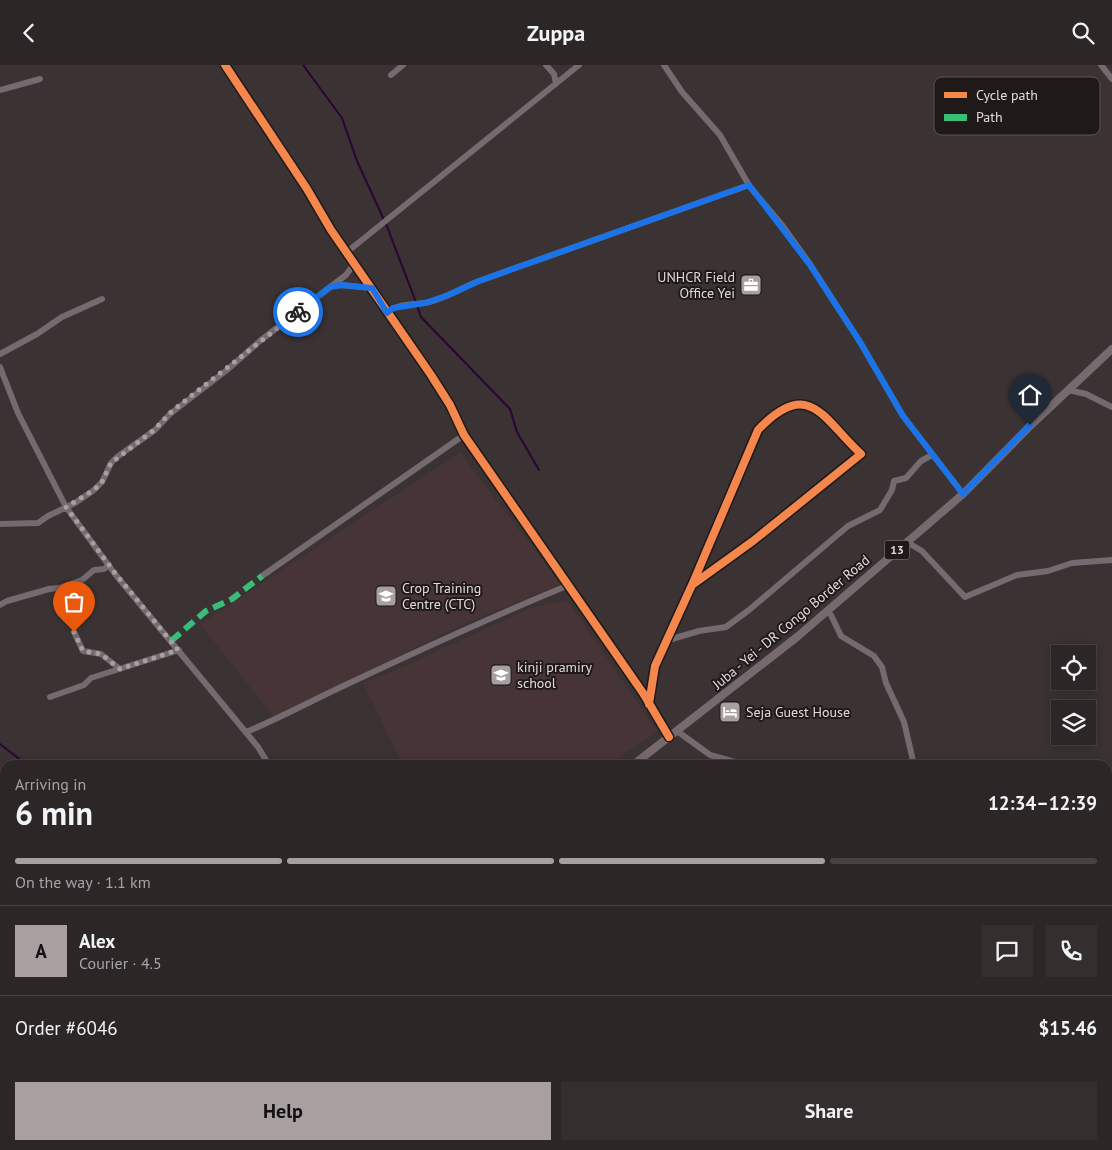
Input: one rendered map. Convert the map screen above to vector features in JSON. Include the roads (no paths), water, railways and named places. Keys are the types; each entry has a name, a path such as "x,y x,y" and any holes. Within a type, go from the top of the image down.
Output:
{"main road":[{"name":"Juba - Yei - DR Congo Border Road","path":"639,760 826,611 963,494 1112,349"}],"street":[{"path":"225,65 307,189 331,231 372,288 450,405 464,435 569,585 649,703 669,737"},
{"path":"391,75 402,65"},
{"path":"546,65 554,74 556,84"},
{"path":"346,252 580,65"},
{"path":"664,65 682,91 720,135 749,185 810,265 860,342 889,395 963,494"},
{"path":"1101,65 1112,79"},
{"path":"0,90 40,79"},
{"path":"387,313 393,308 425,303 446,296 479,281 749,185"},
{"path":"0,524 38,523 48,515 75,503 102,482 111,463 117,457 155,429 172,411 346,275 354,264"},
{"path":"330,287 341,285 372,288"},
{"path":"0,354 37,334 62,317 100,302 102,299"},
{"path":"0,367 18,413 66,507 109,565 246,732 266,760"},
{"path":"1068,390 1086,394 1112,407"},
{"path":"649,703 655,666 692,585 758,429 774,413 792,405 817,409 827,416 861,454 777,523 692,585"},
{"path":"262,575 464,435"},
{"path":"665,641 699,631 726,627 749,610 848,526 880,510 892,490 894,481 906,478 922,461 932,455"},
{"path":"907,541 922,551 965,597 1017,575 1048,571 1072,563 1112,560"},
{"path":"0,605 82,580 94,571 104,569 109,565"},
{"path":"246,732 282,718 336,689 507,611 569,585"},
{"path":"826,611 831,615 841,636 874,656 882,667 886,683 904,722 913,760"},
{"path":"74,632 83,651 101,654 120,669"},
{"path":"50,697 84,685 91,678 178,650"},
{"path":"677,731 710,755 728,760"}],"waterway":[{"path":"303,65 342,118 357,161 384,220"},
{"path":"386,224 416,302"},
{"path":"417,306 421,317 510,409 517,432 539,470"},
{"path":"0,744 21,760"}],"place":[{"name":"UNHCR Field Office Yei","path":"751,285"},
{"name":"Crop Training Centre (CTC)","path":"386,596"},
{"name":"kinji pramiry school","path":"501,675"},
{"name":"Seja Guest House","path":"730,712"}]}
